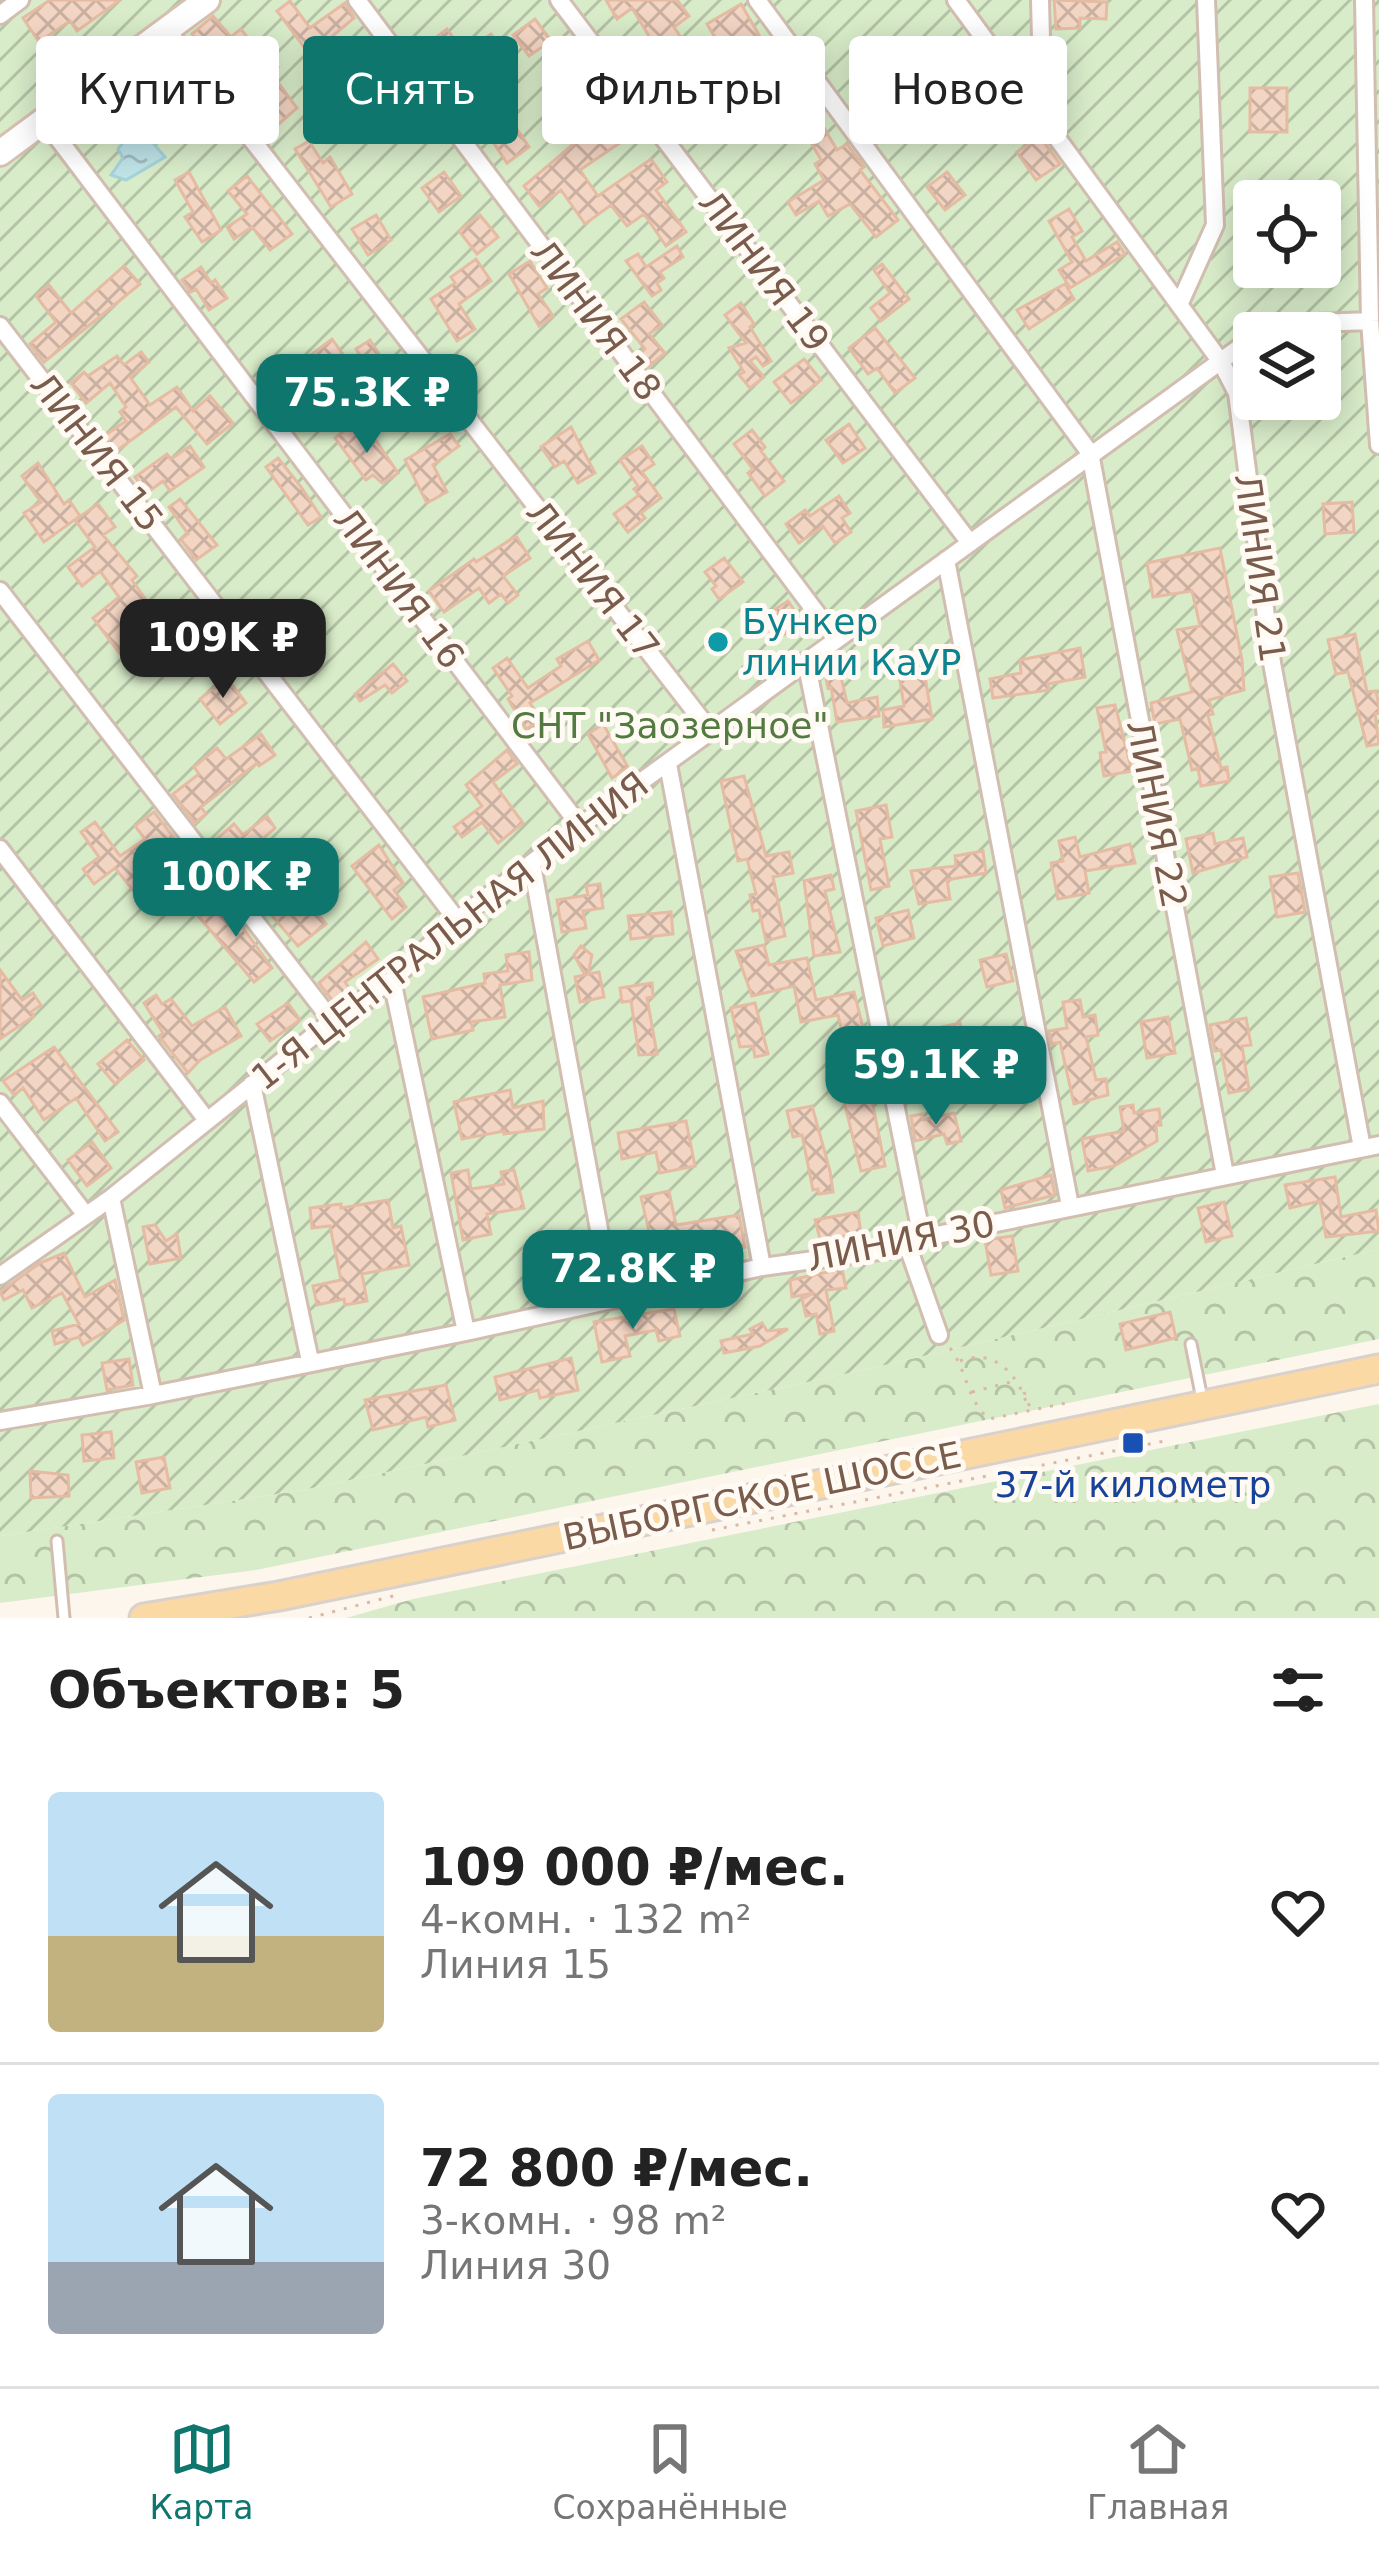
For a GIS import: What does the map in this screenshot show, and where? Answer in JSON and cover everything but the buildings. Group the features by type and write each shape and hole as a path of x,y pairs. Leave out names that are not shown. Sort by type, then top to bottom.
{"main road":[{"name":"ВЫБОРГСКОЕ ШОССЕ","path":"144,1618 207,1614 1379,1369"}],"street":[{"path":"0,15 20,0"},
{"path":"159,36 207,0"},
{"name":"ЛИНИЯ 18","path":"357,0 836,640"},
{"name":"ЛИНИЯ 19","path":"559,0 970,543"},
{"path":"757,0 1090,453"},
{"name":"ЛИНИЯ 21","path":"956,0 983,36"},
{"path":"1040,0 1041,36"},
{"path":"1179,305 1215,225 1206,0"},
{"path":"1364,0 1370,321 1379,445"},
{"name":"ЛИНИЯ 17","path":"167,30 711,732"},
{"path":"0,153 36,126"},
{"name":"ЛИНИЯ 16","path":"62,144 580,826"},
{"name":"ЛИНИЯ 21","path":"1063,144 1222,362 1237,393 1272,663 1370,1146"},
{"name":"1-Я ЦЕНТРАЛЬНАЯ ЛИНИЯ","path":"1341,322 1370,321"},
{"name":"ЛИНИЯ 15","path":"0,326 457,920"},
{"name":"1-Я ЦЕНТРАЛЬНАЯ ЛИНИЯ","path":"0,1276 111,1198 332,1021 392,980 457,920 580,826 1233,354"},
{"name":"ЛИНИЯ 22","path":"1090,453 1225,1175"},
{"path":"946,560 1070,1205"},
{"path":"0,591 332,1021"},
{"path":"806,661 915,1243 939,1335"},
{"path":"668,764 762,1267"},
{"path":"0,849 206,1119"},
{"path":"532,865 612,1300"},
{"path":"392,980 466,1332"},
{"path":"252,1084 310,1361"},
{"path":"0,1103 85,1214"},
{"name":"ЛИНИЯ 30","path":"0,1420 153,1395 762,1267 915,1243 1070,1205 1370,1146"},
{"path":"111,1198 153,1395"}],"lane":[{"path":"1191,1344 1202,1404"},
{"path":"57,1540 64,1618"}],"path":[{"path":"939,1335 960,1361 970,1392 989,1419 1071,1402"},
{"path":"960,1361 967,1357 997,1360 1017,1380 1029,1411"},
{"path":"970,1392 1017,1380"},
{"path":"714,1530 1170,1440"},
{"path":"309,1618 409,1592"}],"green space":[{"name":"СНТ \"Заозерное\"","path":"0,0 1379,0 1379,1249 868,1369 303,1490 0,1536"},
{"path":"1379,1249 1379,1339 256,1570 0,1603 0,1536 303,1490 868,1369"},
{"path":"1379,1404 1379,1618 346,1618 413,1599"}],"water":[{"path":"122,144 154,144 165,157 126,180 111,175 123,158 118,149"}],"place":[{"name":"Бункер линии КаУР","path":"718,642"},
{"name":"37-й километр","path":"1133,1443"}]}
